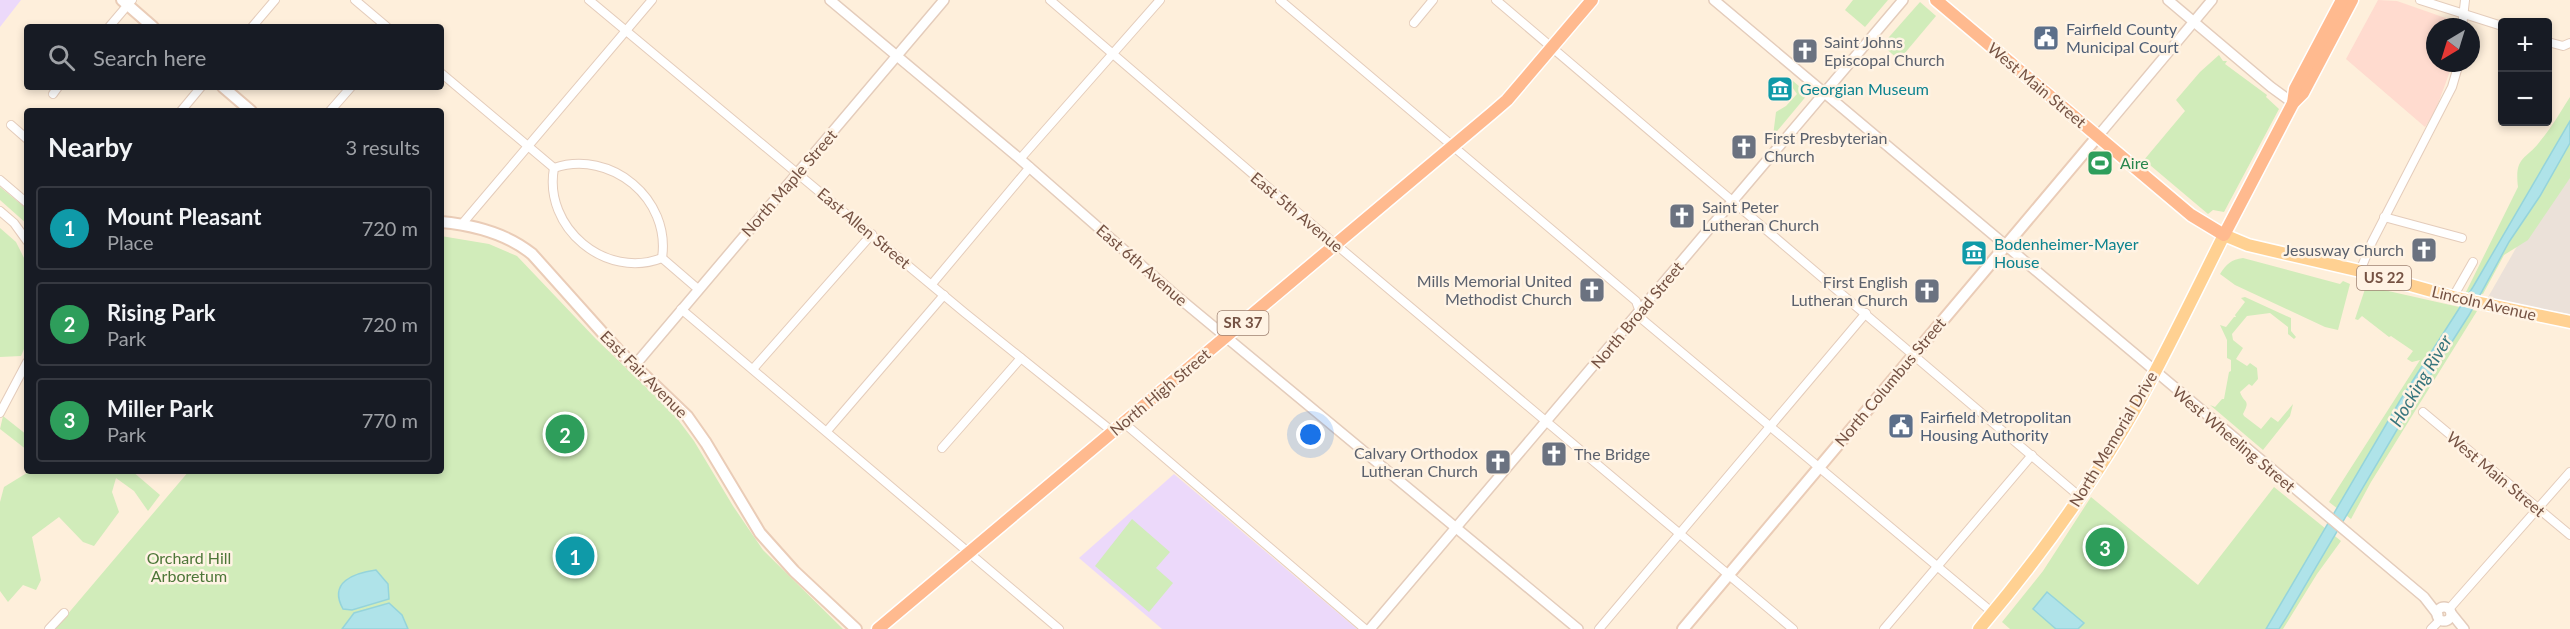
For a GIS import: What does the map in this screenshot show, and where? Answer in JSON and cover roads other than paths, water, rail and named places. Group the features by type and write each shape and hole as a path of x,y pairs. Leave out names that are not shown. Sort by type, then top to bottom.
{"highway":[{"name":"North High Street","path":"878,629 1507,100 1592,0"},
{"name":"West Main Street","path":"1936,0 2191,215 2224,235"},
{"path":"2224,235 2293,102 2295,89 2342,0"},
{"path":"2293,102 2303,93 2352,0"}],"main road":[{"path":"127,2 150,24"},
{"path":"226,90 248,108"},
{"name":"North Columbus Street","path":"1683,629 2098,136"},
{"name":"East Fair Avenue","path":"444,222 462,224 505,236 525,248 696,427 748,516 770,546 856,629"},
{"name":"Lincoln Avenue","path":"2224,235 2248,245 2360,271 2456,298 2570,322"},
{"name":"North Memorial Drive","path":"1979,629 2040,555 2135,409 2224,235"}],"street":[{"path":"255,24 275,0"},
{"path":"355,0 383,24"},
{"name":"East Allen Street","path":"589,0 1113,432"},
{"path":"462,224 652,0"},
{"name":"East 6th Avenue","path":"830,0 1030,167 1173,293 1578,629"},
{"name":"North Maple Street","path":"635,365 944,0"},
{"name":"East 5th Avenue","path":"1050,0 1793,629"},
{"path":"1020,159 1160,0"},
{"path":"1280,0 1636,301 1646,322 1993,613"},
{"path":"1414,23 1433,0"},
{"path":"1496,0 2079,496"},
{"name":"West Wheeling Street","path":"1714,0 2154,372 2464,629"},
{"name":"North Broad Street","path":"1370,629 1903,0"},
{"path":"2168,0 2271,87 2293,102"},
{"path":"2098,136 2212,0"},
{"path":"2420,0 2498,25"},
{"path":"2463,18 2464,0"},
{"path":"111,24 127,2"},
{"path":"2552,43 2563,46 2570,43"},
{"path":"2360,271 2384,217 2452,87 2456,72"},
{"path":"444,76 554,168"},
{"path":"184,108 198,90"},
{"path":"333,108 348,90"},
{"path":"11,126 24,137"},
{"path":"554,168 574,163 592,164 614,171 630,182 647,198 659,218 663,237 662,258"},
{"path":"932,284 1030,167"},
{"path":"554,168 553,194 556,207 574,235 603,257 617,262 645,263 662,258"},
{"path":"0,180 24,200"},
{"path":"0,211 14,223 24,237"},
{"path":"2384,217 2462,238"},
{"path":"753,369 872,234"},
{"path":"662,258 698,289"},
{"path":"2456,298 2473,262"},
{"path":"826,431 944,295"},
{"path":"681,309 1059,629"},
{"path":"1599,629 1866,313"},
{"path":"942,448 1021,358"},
{"path":"0,413 24,368"},
{"name":"West Main Street","path":"2423,412 2570,536"},
{"path":"1124,423 1365,629"},
{"path":"1884,629 2032,455"},
{"path":"2431,629 2570,472"},
{"path":"49,629 63,614"},
{"name":"West Wheeling Street","path":"2444,614 2458,629"}],"water":[{"name":"Hocking River","path":"2570,121 2570,143 2540,196 2509,242 2469,315 2411,406 2279,629 2266,629 2401,399 2473,287"},
{"path":"376,570 388,584 389,599 352,610 343,609 339,600 339,592 346,580"},
{"path":"2047,592 2084,623 2078,629 2056,629 2033,609"},
{"path":"389,603 402,615 408,629 342,629 354,613"}],"place":[{"name":"Fairfield County Municipal Court","path":"2046,38"},
{"name":"Saint Johns Episcopal Church","path":"1805,51"},
{"name":"Georgian Museum","path":"1780,89"},
{"name":"First Presbyterian Church","path":"1744,147"},
{"name":"Aire","path":"2100,163"},
{"name":"Saint Peter Lutheran Church","path":"1682,216"},
{"name":"Jesusway Church","path":"2424,250"},
{"name":"Bodenheimer-Mayer House","path":"1974,253"},
{"name":"Mills Memorial United Methodist Church","path":"1592,290"},
{"name":"First English Lutheran Church","path":"1927,291"},
{"name":"Fairfield Metropolitan Housing Authority","path":"1901,426"},
{"name":"Rising Park","path":"565,434"},
{"name":"The Bridge","path":"1554,454"},
{"name":"Calvary Orthodox Lutheran Church","path":"1498,462"},
{"name":"Miller Park","path":"2105,547"},
{"name":"Mount Pleasant","path":"575,556"}],"park label":[{"name":"Orchard Hill Arboretum","path":"189,567"}]}
